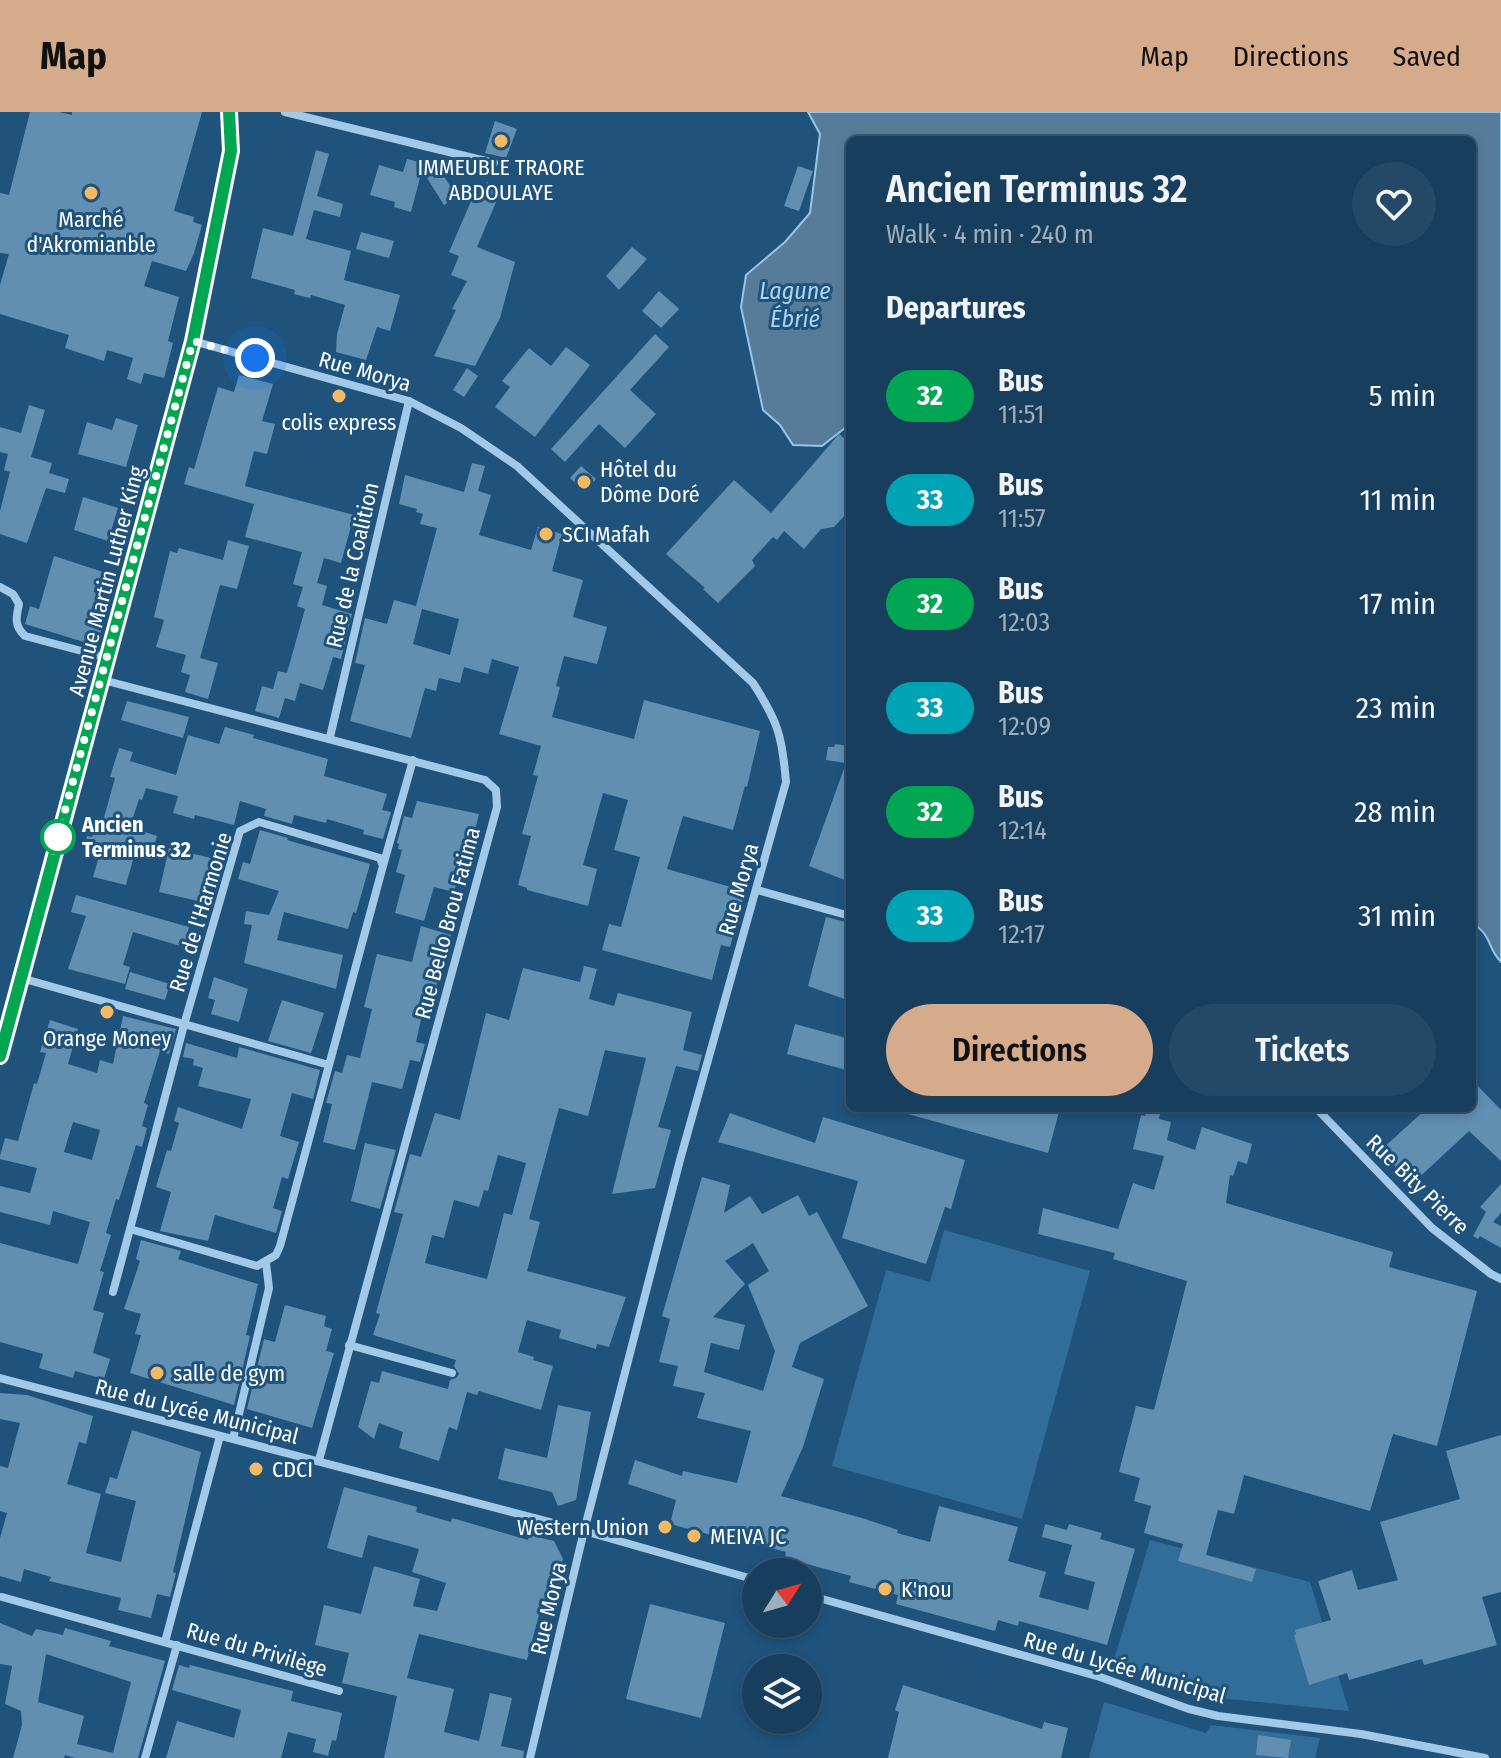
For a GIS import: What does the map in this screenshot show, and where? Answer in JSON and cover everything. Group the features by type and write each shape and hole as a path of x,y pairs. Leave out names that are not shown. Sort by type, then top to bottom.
{"street":[{"name":"Avenue Martin Luther King","path":"0,1056 193,341 231,151 229,112"},
{"path":"285,112 494,163"},
{"name":"Rue Morya","path":"193,341 409,401 461,428 517,466 753,683 772,712 783,740 786,782 680,1160 584,1531 530,1758"},
{"name":"Rue de la Coalition","path":"330,737 409,401"},
{"path":"0,587 13,594 19,604 16,618 18,629 25,636 108,659"},
{"name":"Rue Bello Brou Fatima","path":"103,680 485,780 496,790 497,807 319,1460"},
{"path":"130,1229 257,1266 276,1255 413,760"},
{"name":"Rue de l'Harmonie","path":"184,1025 240,831 259,822 380,858 383,866"},
{"path":"757,890 846,915"},
{"path":"21,978 329,1065"},
{"path":"113,1292 184,1025"},
{"name":"Rue Bity Pierre","path":"1320,1112 1432,1228 1501,1279"},
{"path":"233,1439 269,1288 266,1263"},
{"path":"349,1345 452,1373"},
{"name":"Rue du Lycée Municipal","path":"0,1378 319,1460 742,1576"},
{"path":"165,1642 220,1436"},
{"name":"Rue du Privilège","path":"2,1597 339,1691"},
{"name":"Rue du Lycée Municipal","path":"822,1599 1100,1677 1189,1709 1218,1716 1361,1734 1485,1758"},
{"path":"145,1758 177,1645"}],"shaded area":[{"path":"944,1230 1090,1271 1022,1519 832,1466 886,1270 930,1282"},
{"path":"1150,1540 1310,1582 1349,1711 1208,1697 1199,1686 1113,1663"},
{"path":"1104,1702 1206,1733 1211,1725 1320,1738 1315,1758 1089,1758"}],"water":[{"name":"Lagune Ébrié","path":"808,112 1501,112 1501,962 1484,933 1476,926 1476,136 846,136 846,427 822,446 793,445 780,425 763,410 741,307 746,275 785,242 810,213 820,134"}],"building":[{"path":"30,112 72,115 72,112 202,112 174,211 194,217 193,222 202,225 194,253 186,271 152,261 144,286 179,297 168,341 173,343 164,378 144,373 141,384 127,379 133,358 107,350 104,361 65,348 69,335 0,314 0,285 9,254 0,253 0,193 9,195"},
{"name":"IMMEUBLE TRAORE ABDOULAYE","path":"495,121 517,129 506,158 485,153"},
{"path":"316,150 329,154 317,196 343,204 340,217 314,210 306,239 351,251 344,280 400,295 390,331 377,327 366,360 336,352 337,334 345,305 311,295 310,298 294,294 295,290 251,278 263,228 293,236"},
{"path":"407,159 438,167 457,197 444,205 422,170 411,212 394,207 395,202 370,195 379,165 403,172"},
{"path":"798,166 813,171 799,211 784,206"},
{"path":"487,182 502,188 477,247 515,262 500,318 475,366 434,356 456,310 452,309 467,281 451,275 459,256 449,252 472,199 480,200"},
{"path":"361,232 394,241 389,258 356,249"},
{"path":"632,247 647,259 619,290 606,276"},
{"path":"659,291 679,309 661,328 642,311"},
{"path":"655,334 669,347 630,390 656,414 625,448 599,424 565,462 551,449"},
{"path":"566,347 590,365 535,437 495,407 510,387 502,381 529,348 551,366"},
{"path":"467,368 478,376 464,397 453,390"},
{"path":"239,375 273,384 262,421 275,424 267,454 254,451 245,486 354,515 341,563 324,558 317,583 327,586 322,605 352,614 341,659 333,657 323,690 300,683 295,701 285,698 279,718 255,711 262,686 273,689 278,671 287,673 305,609 297,606 303,587 293,584 302,552 245,537 254,504 184,484 189,467 194,469 218,387 234,392"},
{"path":"29,405 45,410 31,457 52,463 49,473 69,479 65,493 46,488 27,543 0,534 0,511 10,472 4,470 8,454 0,452 0,427 21,433"},
{"path":"116,418 138,425 126,467 78,454 87,422 112,430"},
{"path":"839,434 846,440 846,514 834,527 821,529 804,549 784,531 777,540 773,537 752,560 755,566 718,603 666,554 734,480 771,513"},
{"path":"472,463 485,466 478,491 491,495 479,535 531,550 538,527 562,534 552,571 583,580 573,617 607,627 597,664 564,656 552,717 634,739 644,700 760,731 733,830 683,816 667,869 745,891 730,947 721,945 712,980 602,950 609,924 621,927 640,857 614,850 628,800 603,793 583,865 597,869 588,906 518,885 531,836 522,834 538,776 533,775 541,746 499,734 519,667 492,659 488,674 464,667 460,683 439,678 436,691 425,688 411,738 350,721 365,665 355,663 365,618 387,624 394,600 416,606 437,528 420,524 423,514 399,504 405,475 464,492","holes":["422,609 459,619 450,655 413,644"]},
{"path":"581,466 596,479 585,492 570,478"},
{"path":"83,497 118,508 108,541 74,530"},
{"path":"228,540 249,546 237,589 220,585 200,658 218,663 208,699 185,692 190,675 181,672 186,655 156,647 164,620 154,617 170,551 177,553 179,548 223,560"},
{"path":"54,556 106,573 86,623 102,628 97,646 25,624 30,606 39,609"},
{"path":"127,701 189,717 183,738 121,720"},
{"path":"225,727 328,759 324,776 387,794 382,810 391,812 383,839 327,819 326,823 294,815 292,824 264,816 266,809 240,801 234,825 195,815 194,819 173,813 178,796 146,788 130,827 157,836 152,854 136,849 126,885 93,877 100,853 84,848 87,836 92,837 97,819 103,821 115,778 110,777 119,748 133,752 130,761 176,775 188,735 219,744"},
{"path":"835,744 846,745 846,763 826,760 828,747"},
{"path":"846,763 846,880 809,866"},
{"path":"417,801 479,814 474,834 469,833 454,892 434,887 424,921 395,913 405,875 396,872 402,850 398,849 397,843 404,816 412,818"},
{"path":"260,830 370,864 356,913 353,912 348,929 284,912 277,940 343,955 336,989 244,963 252,925 244,924 246,911 269,915 279,891 238,879 243,862 250,864"},
{"path":"169,848 211,858 202,902 159,892"},
{"path":"76,895 189,927 184,947 133,932 123,965 130,967 125,984 68,969 86,916 71,912"},
{"path":"826,917 846,922 846,1000 808,986"},
{"path":"421,926 451,935 435,990 428,988 416,1042 425,1044 420,1062 410,1060 402,1089 372,1082 355,1150 323,1142 332,1104 326,1103 335,1071 342,1073 347,1055 360,1058 372,1009 364,1007 377,954 412,962"},
{"path":"584,966 597,969 589,999 614,1006 618,993 692,1012 683,1050 702,1055 698,1071 676,1066 658,1127 671,1130 655,1188 612,1194 646,1058 605,1050 588,1116 559,1108 529,1219 540,1222 527,1271 626,1297 609,1347 597,1344 596,1349 559,1338 561,1330 527,1320 518,1352 553,1366 541,1410 479,1391 477,1395 467,1392 457,1430 449,1427 439,1461 399,1448 403,1432 379,1423 374,1439 358,1427 371,1381 379,1383 382,1371 448,1389 450,1380 459,1374 454,1366 456,1360 373,1335 403,1214 394,1212 410,1154 421,1157 435,1113 460,1120 486,1013 509,1020 523,968 580,982","holes":["498,1155 526,1163 512,1215 504,1213 487,1279 425,1263 432,1235 444,1238 454,1200 479,1207 484,1190 488,1191"]},
{"path":"130,972 170,984 165,1000 125,989"},
{"path":"214,977 248,989 239,1022 211,1014 215,1000 208,998"},
{"path":"282,1000 324,1013 311,1053 268,1041"},
{"path":"123,1016 176,1029 169,1054 160,1051 144,1103 148,1105 142,1126 147,1128 142,1147 136,1145 106,1233 111,1235 93,1310 104,1313 93,1353 110,1359 104,1379 75,1371 73,1378 39,1368 43,1354 0,1342 0,1243 78,1264 90,1222 53,1211 50,1225 0,1212 0,1186 30,1193 37,1168 0,1159 0,1156 5,1138 18,1141 46,1053 40,1052 50,1020 78,1029 68,1064 97,1073 100,1060 113,1064","holes":["73,1122 100,1130 92,1160 64,1152"]},
{"path":"795,1024 846,1038 846,1070 787,1054"},
{"path":"186,1043 237,1058 239,1047 320,1070 313,1099 292,1093 280,1136 299,1142 288,1179 282,1177 273,1208 282,1211 276,1233 215,1215 208,1241 160,1231 171,1192 156,1187 179,1123 174,1121 178,1107 242,1129 251,1099 198,1086 203,1068 193,1065 194,1059 183,1057"},
{"path":"1476,1084 1501,1110 1501,1161 1469,1131 1411,1185 1381,1150 1423,1112 1476,1112"},
{"path":"901,1112 1059,1112 1048,1153"},
{"path":"1146,1112 1160,1112 1159,1119 1171,1122 1167,1140 1195,1150 1202,1127 1252,1144 1247,1164 1238,1161 1233,1176 1230,1175 1226,1203 1393,1252 1389,1267 1477,1291 1437,1446 1393,1434 1370,1511 1244,1475 1234,1514 1218,1510 1206,1555 1256,1569 1252,1582 1178,1561 1183,1544 1144,1533 1151,1506 1134,1501 1140,1478 1119,1472 1136,1406 1154,1410 1187,1281 1113,1259 1115,1253 1038,1234 1043,1208 1118,1229 1133,1183 1154,1190 1164,1156 1133,1149 1141,1115 1145,1116"},
{"path":"730,1113 815,1143 823,1117 965,1160 951,1209 945,1207 926,1264 842,1238 858,1181 718,1142"},
{"path":"365,1143 396,1150 380,1209 351,1201"},
{"path":"702,1177 730,1185 724,1213 750,1196 762,1214 798,1195 809,1216 817,1212 868,1306 800,1343 792,1367 824,1379 803,1447 781,1496 862,1518 898,1530 897,1533 930,1542 939,1506 1018,1527 1008,1561 1046,1572 1039,1597 1088,1610 1095,1582 1064,1574 1072,1545 1042,1537 1045,1524 1067,1530 1069,1524 1102,1533 1100,1539 1135,1549 1107,1645 1019,1621 1018,1626 998,1620 995,1631 896,1604 898,1595 849,1582 851,1576 822,1568 822,1558 785,1558 786,1552 670,1524 676,1500 628,1484 635,1460 682,1476 683,1471 737,1483 751,1431 697,1418 705,1393 673,1386 678,1366 659,1362 670,1319 662,1316","holes":["753,1243 769,1271 748,1285 775,1351 763,1391 704,1372 711,1343 739,1350 745,1325 713,1317 745,1284 725,1261"]},
{"path":"1501,1184 1501,1213 1493,1222 1501,1226 1501,1248 1480,1236 1478,1239 1473,1236 1486,1212 1480,1207"},
{"path":"141,1240 181,1251 178,1259 258,1284 234,1405 130,1373 141,1335 135,1334 141,1314 124,1309 140,1261 136,1259"},
{"path":"285,1305 326,1316 324,1326 332,1329 326,1351 334,1353 312,1428 247,1409 264,1339 275,1342"},
{"path":"0,1393 27,1395 93,1416 86,1444 79,1442 67,1484 101,1494 86,1553 121,1562 136,1501 105,1493 110,1477 117,1479 132,1430 201,1452 170,1597 157,1594 151,1618 118,1610 121,1598 49,1581 51,1577 24,1569 21,1582 0,1576 0,1538 7,1513 0,1511 0,1466 8,1468 20,1423 0,1419"},
{"path":"558,1405 591,1412 576,1500 558,1506 552,1492 498,1479 505,1448 547,1458"},
{"path":"1501,1435 1501,1592 1482,1597 1497,1645 1424,1665 1422,1659 1349,1680 1347,1673 1309,1685 1294,1635 1295,1630 1331,1620 1318,1581 1352,1570 1358,1590 1398,1580 1380,1522 1460,1499 1446,1451"},
{"path":"344,1487 417,1507 416,1512 451,1522 452,1518 528,1540 529,1535 554,1541 563,1559 550,1605 542,1603 527,1660 419,1634 407,1678 454,1689 444,1732 479,1741 490,1693 512,1698 501,1746 524,1751 523,1758 384,1758 397,1696 342,1683 349,1653 315,1645 324,1605 361,1614 374,1566 420,1579 413,1606 437,1611 446,1583 412,1572 419,1549 368,1535 362,1558 327,1548"},
{"path":"650,1604 725,1623 701,1718 626,1699"},
{"path":"0,1623 32,1636 36,1629 63,1635 65,1628 111,1641 109,1646 165,1661 138,1758 75,1758 65,1755 64,1758 13,1758 22,1725 21,1711 5,1704 12,1666 0,1664","holes":["46,1654 131,1682 113,1753 77,1744 84,1716 38,1702"]},
{"path":"179,1665 189,1668 190,1665 293,1691 291,1701 342,1713 336,1741 332,1740 328,1756 313,1752 316,1739 288,1732 281,1758 166,1758 177,1721 234,1738 241,1710 172,1690"},
{"path":"903,1685 1042,1729 1044,1722 1068,1728 1061,1758 888,1758 899,1712 895,1710"},
{"path":"1258,1735 1291,1740 1288,1758 1256,1755"}],"bus line":[{"name":"32","path":"0,1056 193,341 231,151 229,112"}],"place":[{"name":"IMMEUBLE TRAORE ABDOULAYE","path":"501,141"},
{"name":"Marché d'Akromianble","path":"91,193"},
{"name":"colis express","path":"339,396"},
{"name":"Hôtel du Dôme Doré","path":"584,482"},
{"name":"SCI Mafah","path":"546,534"},
{"name":"Ancien Terminus 32","path":"58,837"},
{"name":"Orange Money","path":"107,1012"},
{"name":"salle de gym","path":"157,1373"},
{"name":"CDCI","path":"256,1469"},
{"name":"Western Union","path":"665,1527"},
{"name":"MEIVA JC","path":"694,1536"},
{"name":"K'nou","path":"885,1589"}],"route":[{"path":"58,837 54,851 193,341 255,358"}]}
